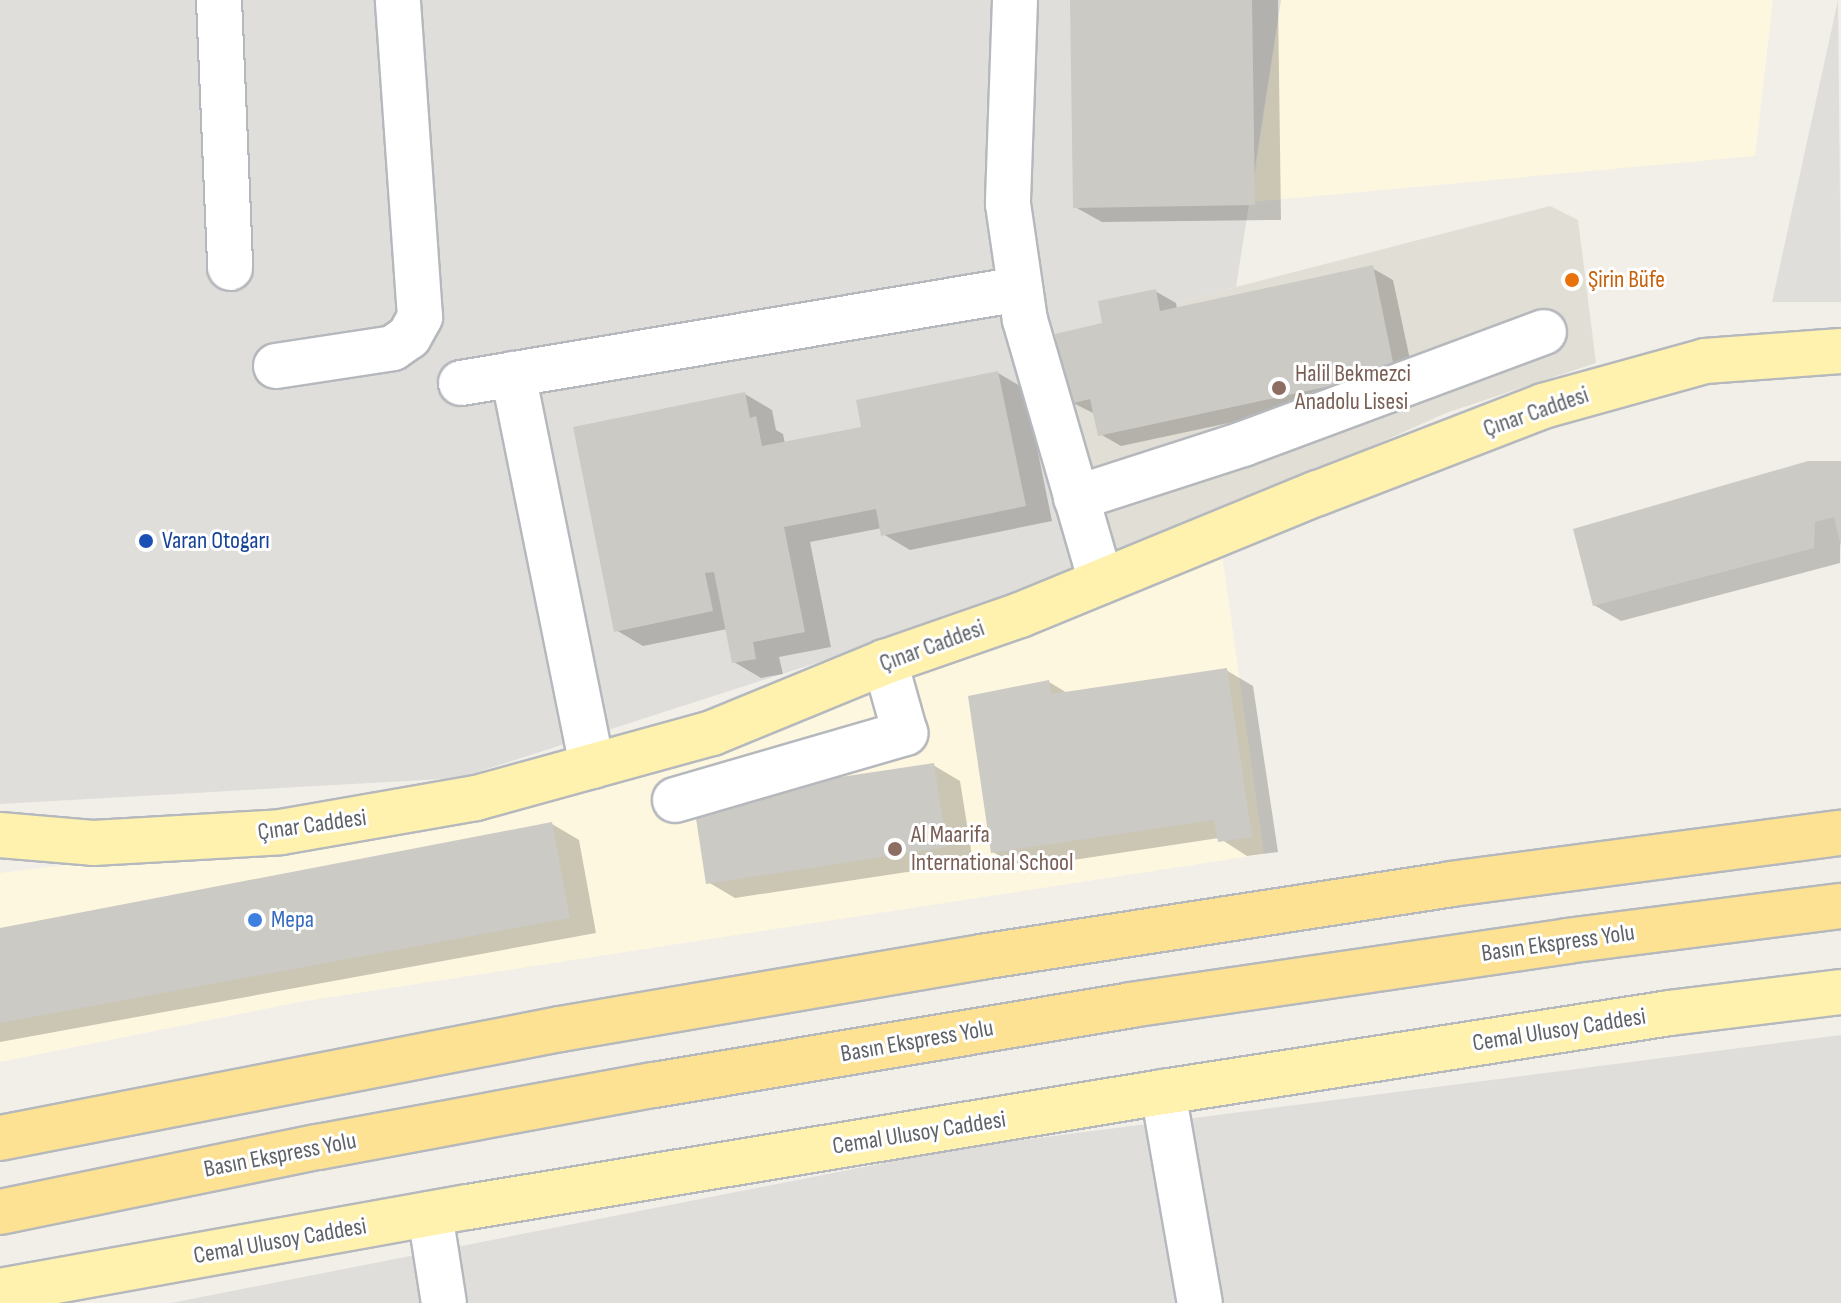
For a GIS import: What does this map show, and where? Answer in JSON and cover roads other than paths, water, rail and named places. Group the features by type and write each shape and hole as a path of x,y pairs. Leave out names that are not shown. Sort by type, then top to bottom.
{"highway":[{"path":"0,1138 560,1029 966,959 1451,884 1841,833"},
{"name":"Basın Ekspress Yolu","path":"0,1212 318,1147 623,1091 1114,1008 1551,943 1841,906"}],"main road":[{"name":"Çınar Caddesi","path":"0,835 93,843 281,832 476,798 712,733 885,662 1020,615 1543,406 1705,361 1841,351"},
{"name":"Cemal Ulusoy Caddesi","path":"0,1291 430,1214 1163,1092 1670,1013 1841,992"}],"street":[{"path":"219,0 230,268"},
{"path":"276,366 393,348 409,337 420,317 398,0"},
{"path":"1015,0 1008,204 1020,289 1025,320 1101,581"},
{"path":"461,383 1020,289"},
{"path":"1076,498 1243,444 1544,332"},
{"path":"513,374 592,766"},
{"path":"675,800 905,733 885,662"},
{"path":"1163,1092 1200,1303"},
{"path":"430,1214 444,1303"}],"place":[{"name":"Şirin Büfe","path":"1572,280"},
{"name":"Halil Bekmezci Anadolu Lisesi","path":"1279,388"},
{"name":"Varan Otogarı","path":"146,541"},
{"name":"Al Maarifa International School","path":"895,849"},
{"name":"Mepa","path":"255,920"}]}
